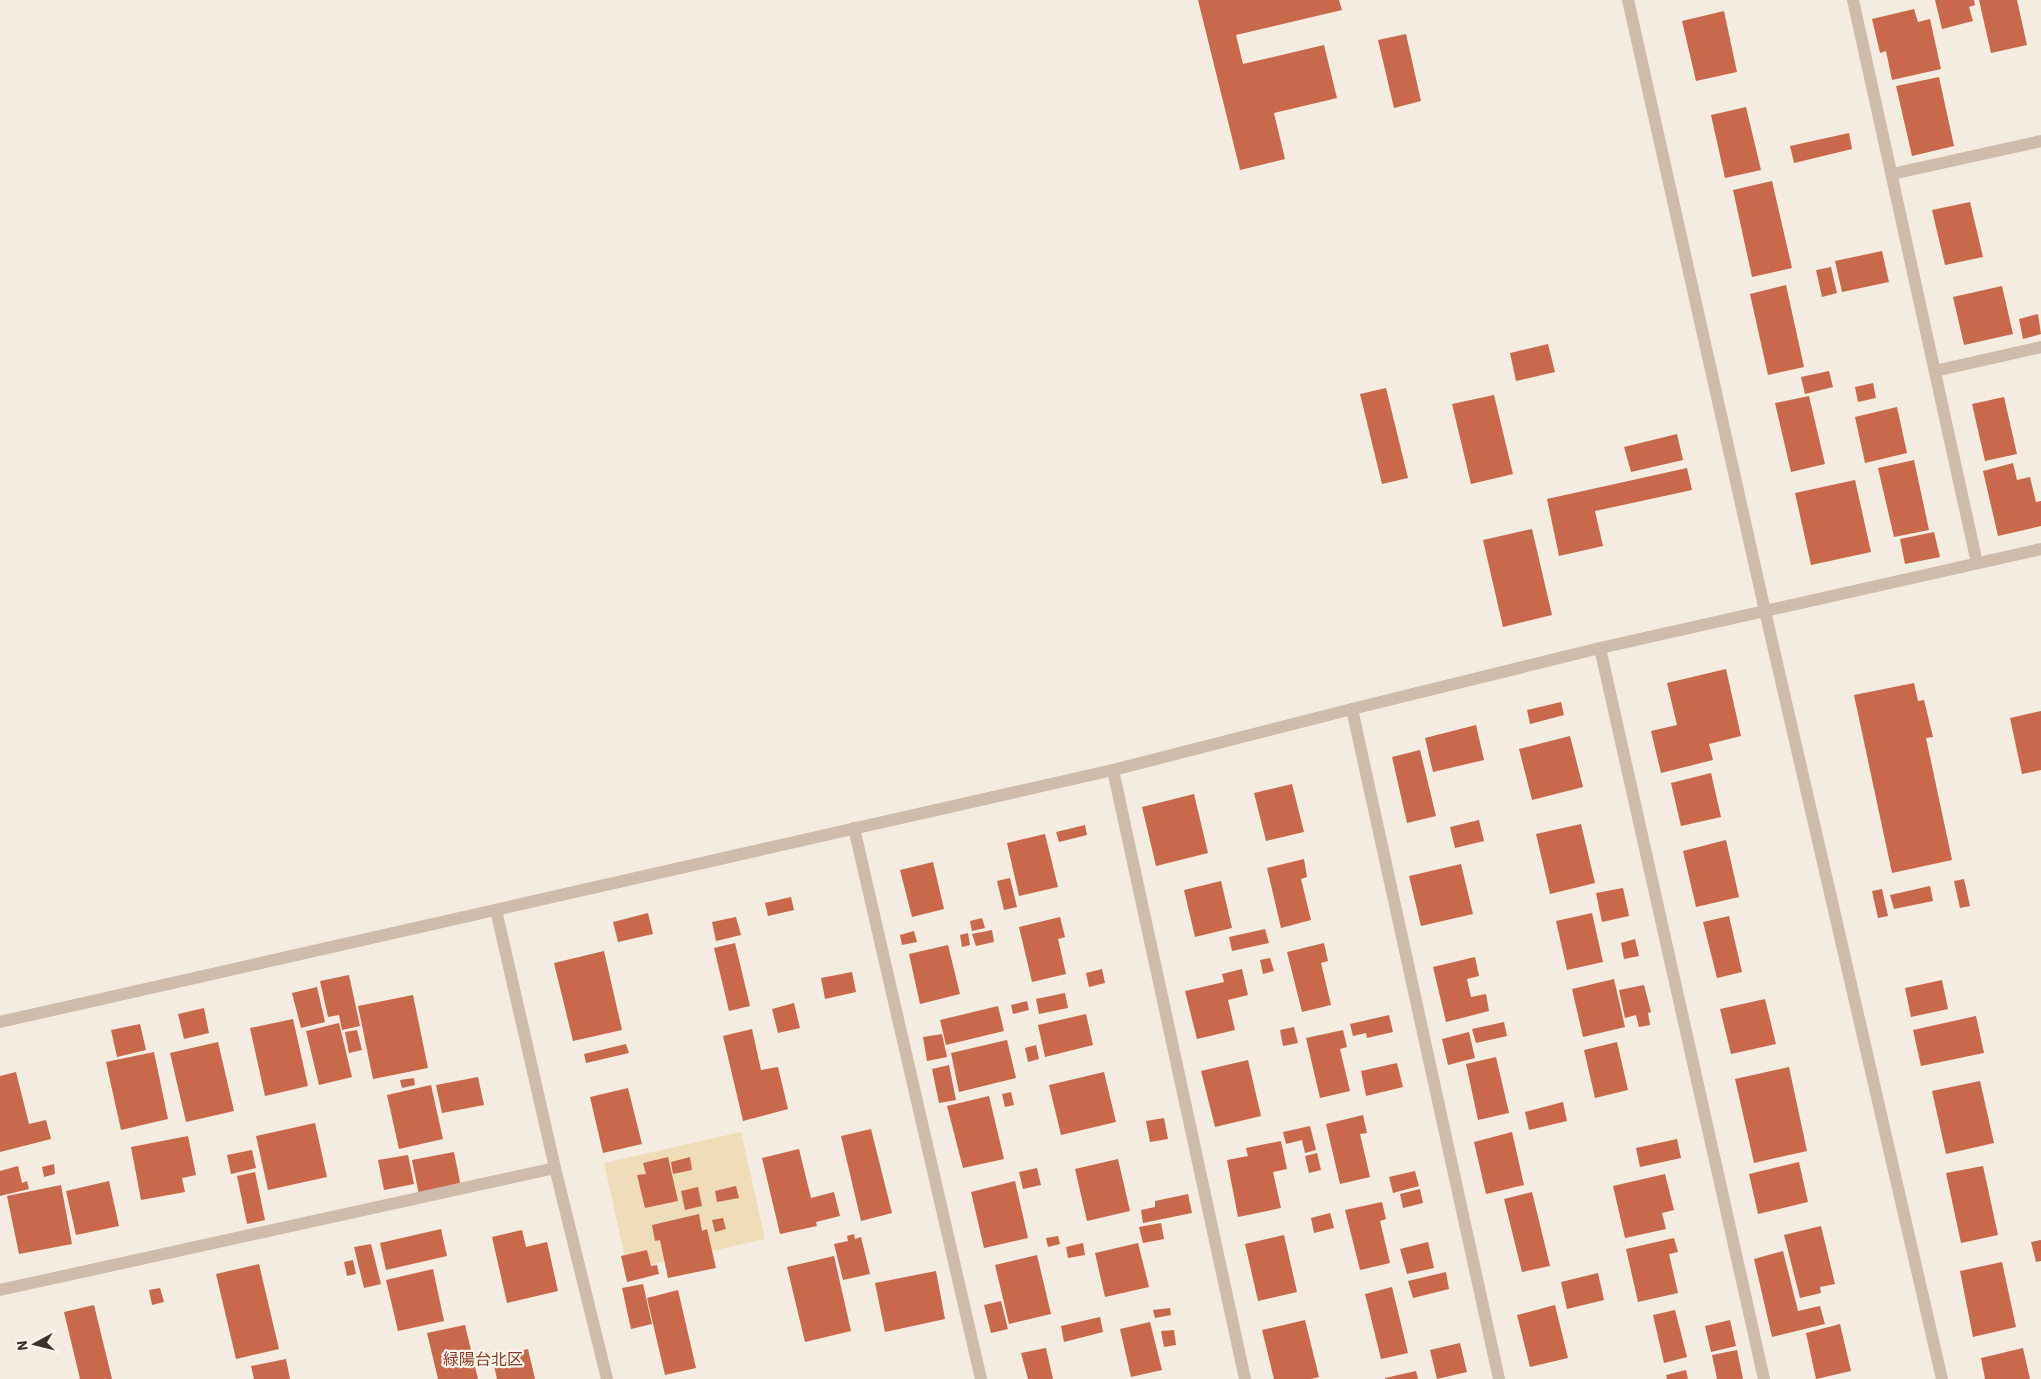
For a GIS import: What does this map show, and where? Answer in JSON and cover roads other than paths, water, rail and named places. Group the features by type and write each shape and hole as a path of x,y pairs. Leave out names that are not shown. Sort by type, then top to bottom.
{"street":[{"path":"1628,0 1765,611 1942,1379"},
{"path":"1853,0 1977,563"},
{"path":"1892,174 2041,141"},
{"path":"1935,370 2041,347"},
{"path":"0,1022 1113,770 1352,708 1600,648 2041,550"},
{"path":"1600,648 1764,1379"},
{"path":"1352,708 1499,1379"},
{"path":"1113,770 1244,1379"},
{"path":"854,828 981,1379"},
{"path":"496,910 555,1168 607,1379"},
{"path":"0,1290 555,1168"}],"district":[{"name":"緑陽台北区","path":"483,1359"}]}
